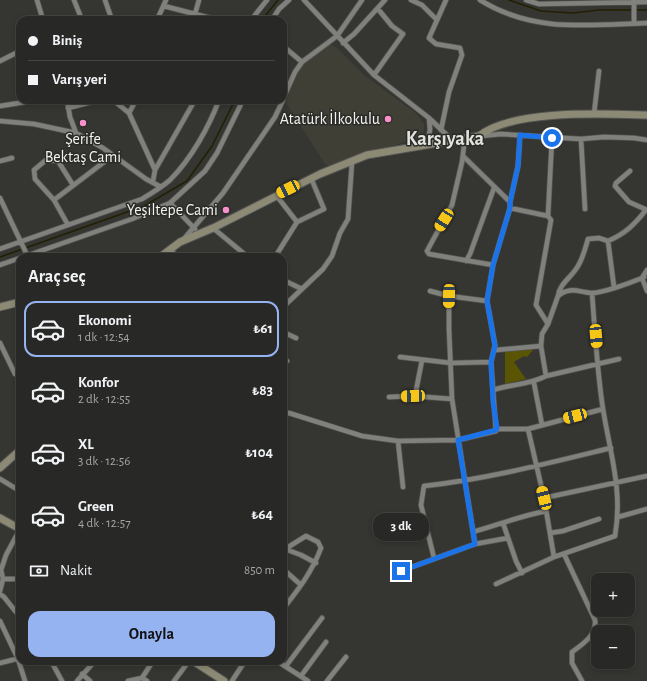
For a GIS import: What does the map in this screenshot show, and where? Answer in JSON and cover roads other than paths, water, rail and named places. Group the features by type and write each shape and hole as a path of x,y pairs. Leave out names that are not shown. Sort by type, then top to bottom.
{"street":[{"path":"36,0 42,16"},
{"path":"74,0 80,16"},
{"path":"104,0 110,16"},
{"path":"159,16 166,0"},
{"path":"195,14 199,0"},
{"path":"254,16 268,0"},
{"path":"274,16 278,9 289,0"},
{"path":"304,0 374,75 429,118 452,140"},
{"path":"287,90 295,72 302,62 337,36 362,0"},
{"path":"343,43 378,9 385,0"},
{"path":"410,0 422,5 437,20"},
{"path":"441,130 449,92 462,56 460,48 436,44 429,38 446,0"},
{"path":"480,0 490,6 521,19 544,25 634,21 647,23"},
{"path":"526,0 539,2 647,2"},
{"path":"634,3 634,21"},
{"path":"164,6 203,16"},
{"path":"374,75 403,34 392,26 378,9"},
{"path":"287,49 302,62"},
{"path":"0,61 16,53"},
{"path":"594,114 599,71"},
{"path":"0,106 16,103"},
{"path":"68,104 76,133"},
{"path":"68,108 84,104"},
{"path":"118,104 129,113 155,170"},
{"path":"129,113 134,104"},
{"path":"153,181 155,170 193,104"},
{"path":"0,249 142,199 161,187 178,171 193,149 210,122 217,104"},
{"path":"37,253 132,220 170,203 205,171 218,153 241,104"},
{"path":"196,231 200,217 223,193 275,117 281,104"},
{"path":"479,136 491,128 507,122 558,116 647,114"},
{"path":"428,144 430,130 429,118"},
{"path":"0,121 34,124 76,133 103,148 112,156 161,187"},
{"path":"165,253 196,231 214,228 276,195 367,155 452,140 501,134 581,140 604,137 647,140"},
{"path":"497,428 491,362 496,350 487,301 493,265 510,208 518,166 520,135"},
{"path":"465,138 463,156 452,205 427,251 429,254 493,265"},
{"path":"548,324 536,305 551,224 548,216 552,138"},
{"path":"581,140 586,209"},
{"path":"54,200 112,156"},
{"path":"463,156 510,202"},
{"path":"0,161 12,158"},
{"path":"68,225 54,200 35,179 34,170 46,160 58,161 73,185"},
{"path":"287,303 328,263 348,219 352,162"},
{"path":"546,376 541,346 542,334 548,324 562,285 578,266 584,254 588,239 599,238 608,241 630,228 646,210 629,202 615,186 616,183 630,171"},
{"path":"278,253 297,222 324,208 312,178"},
{"path":"466,261 470,254 494,188"},
{"path":"276,195 297,222"},
{"path":"0,198 25,253"},
{"path":"170,203 196,231"},
{"path":"510,208 548,216"},
{"path":"214,228 243,253"},
{"path":"608,241 614,287"},
{"path":"170,249 174,253"},
{"path":"0,265 16,259"},
{"path":"647,270 645,277 647,291"},
{"path":"558,296 568,290 592,293 645,277"},
{"path":"287,282 302,289"},
{"path":"430,291 449,296 487,301"},
{"path":"496,584 554,557 615,536 618,517 616,483 603,409 592,293"},
{"path":"449,296 452,399 475,544"},
{"path":"0,307 16,305"},
{"path":"287,334 296,338"},
{"path":"0,343 16,374"},
{"path":"496,350 541,346"},
{"path":"400,357 451,363 491,362"},
{"path":"493,390 534,383 546,376 619,359"},
{"path":"415,396 422,360"},
{"path":"534,383 542,425"},
{"path":"389,397 415,396 452,399"},
{"path":"287,413 362,436 398,441 458,440 496,430 497,428 528,429 603,409"},
{"path":"528,429 544,498 554,557"},
{"path":"398,441 403,487"},
{"path":"434,558 421,505 422,490 424,486 466,481 611,448"},
{"path":"0,468 16,454"},
{"path":"544,498 647,476"},
{"path":"0,479 16,489"},
{"path":"618,517 647,509"},
{"path":"473,532 503,524 520,516 546,511"},
{"path":"0,518 16,527"},
{"path":"550,533 563,531 599,519"},
{"path":"503,524 522,573"},
{"path":"0,591 3,579 0,570 16,536"},
{"path":"287,547 302,537 312,538 318,542 321,548 316,563 287,604"},
{"path":"401,571 475,544 508,538"},
{"path":"287,550 316,563"},
{"path":"564,554 596,625 586,642 572,652 572,663 582,681"},
{"path":"287,573 301,585"},
{"path":"3,579 16,579"},
{"path":"0,594 16,612"},
{"path":"287,665 322,618"},
{"path":"0,621 16,653"},
{"path":"301,676 326,642"},
{"path":"327,681 346,657"},
{"path":"0,663 16,660"},
{"path":"21,665 25,681"},
{"path":"53,665 62,681"},
{"path":"77,681 91,665"},
{"path":"142,678 150,665"},
{"path":"174,681 186,665"},
{"path":"199,665 224,681"},
{"path":"232,681 242,665"},
{"path":"286,666 308,681"},
{"path":"82,674 90,681"},
{"path":"128,681 142,678 147,681"}],"waterway":[{"path":"265,16 278,0"},
{"path":"509,0 541,11 573,13 599,10 647,10"},
{"path":"0,257 144,206 187,181 212,146 233,104"}],"place":[{"name":"Atatürk İlkokulu","path":"388,119"},
{"name":"Şerife Bektaş Cami","path":"83,123"},
{"name":"Yeşiltepe Cami","path":"226,210"}],"district":[{"name":"Karşıyaka","path":"445,139"}]}
